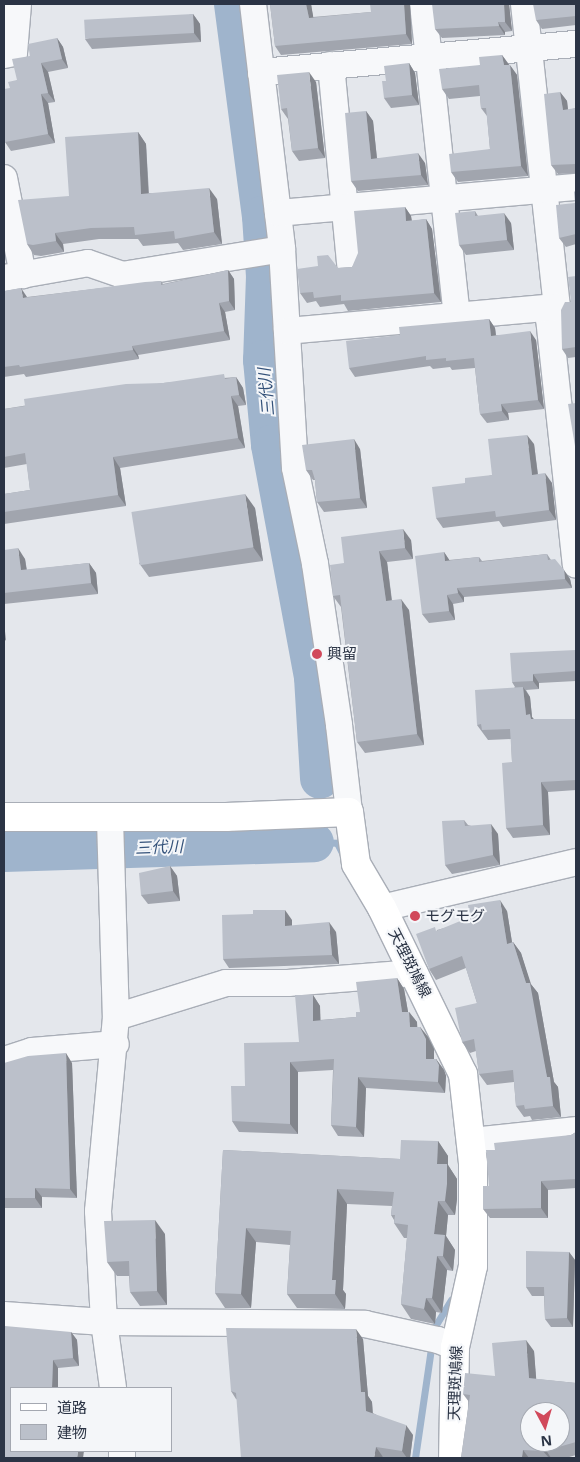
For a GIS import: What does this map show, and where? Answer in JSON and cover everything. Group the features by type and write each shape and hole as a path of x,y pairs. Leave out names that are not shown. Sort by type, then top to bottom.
{"main road":[{"path":"4,817 110,840 348,812"},
{"name":"天理斑鳩線","path":"348,812 356,864 382,908 463,1074 471,1141 473,1266 447,1343 453,1458"}],"street":[{"path":"4,55 14,53 18,4"},
{"path":"253,4 278,213 278,250 287,331 295,468 327,643 348,812"},
{"path":"423,4 457,315"},
{"path":"524,4 556,307 549,318 566,367 576,565"},
{"path":"261,72 576,44"},
{"path":"330,65 350,264"},
{"path":"4,178 13,277 88,263 122,275 278,250"},
{"path":"278,213 576,187"},
{"path":"287,331 556,307"},
{"path":"110,840 116,1044 98,1211 104,1322 113,1387"},
{"path":"382,908 576,862"},
{"path":"116,1017 226,983 288,983 415,973"},
{"path":"4,1060 32,1051 116,1044"},
{"path":"471,1141 576,1130"},
{"path":"4,1315 104,1322 365,1324 447,1343"}],"building":[{"path":"270,4 306,4 309,18 371,12 370,4 404,4 406,34 275,46"},
{"path":"432,4 504,4 505,22 498,22 499,26 435,29"},
{"path":"533,4 576,4 576,16 536,20"},
{"path":"193,14 194,33 85,39 84,20"},
{"path":"57,38 62,59 41,63 48,93 41,94 48,134 5,142 4,89 10,88 8,82 17,80 12,59 30,56 28,44"},
{"path":"502,55 504,65 510,65 521,166 451,172 449,154 490,149 486,108 481,108 479,85 442,89 439,69 480,65 479,57"},
{"path":"409,63 412,95 384,98 382,81 386,81 384,66"},
{"path":"309,72 318,148 292,151 287,108 281,109 277,75"},
{"path":"560,92 563,110 576,108 576,164 551,165 544,94"},
{"path":"366,111 371,159 418,153 421,175 351,181 345,113"},
{"path":"138,132 141,194 209,188 214,232 175,239 174,231 135,235 134,227 91,228 55,233 56,241 33,245 27,244 18,200 69,196 65,137"},
{"path":"576,190 576,234 559,238 556,205 575,203 574,192"},
{"path":"405,207 406,221 426,219 434,293 341,301 341,295 314,298 313,292 300,293 297,269 318,266 317,256 328,255 338,268 352,267 358,253 354,211"},
{"path":"475,211 475,216 504,213 507,240 459,245 455,213"},
{"path":"228,270 229,301 219,303 224,331 132,346 133,350 20,367 19,365 4,367 4,291 21,288 23,298 145,282 161,281 161,285"},
{"path":"576,276 576,347 562,349 561,310 565,302 571,302 568,277"},
{"path":"489,319 491,336 530,331 538,400 501,404 502,411 480,414 474,358 446,361 446,358 426,360 426,356 349,368 346,341 400,335 399,327"},
{"path":"224,374 225,379 236,377 239,395 231,396 238,438 113,457 118,495 4,512 4,494 30,490 25,453 4,457 4,409 25,406 24,399 126,384 163,383"},
{"path":"576,403 576,452 568,404"},
{"path":"527,435 532,475 545,473 549,510 496,517 495,511 436,518 432,487 465,483 465,478 492,475 488,439"},
{"path":"354,439 360,498 317,502 315,480 312,470 306,470 302,445"},
{"path":"245,494 253,547 140,565 131,512"},
{"path":"403,529 405,548 379,551 386,601 401,599 417,734 357,742 340,595 333,596 330,565 344,563 341,537"},
{"path":"18,548 21,570 89,563 91,583 4,593 4,550"},
{"path":"444,552 445,561 479,557 479,562 547,554 548,560 555,559 564,570 565,579 457,588 458,593 447,595 449,611 422,614 415,556"},
{"path":"576,650 576,671 533,674 533,681 512,682 510,653"},
{"path":"523,687 526,715 530,714 531,719 576,719 576,780 541,782 543,825 506,828 502,763 512,762 510,729 482,730 481,724 477,725 475,690"},
{"path":"464,820 465,826 491,824 493,855 445,865 442,821"},
{"path":"170,866 173,891 141,895 139,873"},
{"path":"500,900 507,944 513,942 526,983 530,983 547,1077 550,1077 553,1106 525,1109 524,1105 516,1106 513,1070 479,1074 474,1039 462,1042 455,1008 477,1003 462,956 429,969 416,934 435,927 436,931 470,917 468,905"},
{"path":"253,910 285,910 285,926 329,922 332,955 223,959 222,915 253,914"},
{"path":"397,978 402,1012 409,1012 410,1027 420,1027 426,1039 426,1059 436,1059 439,1065 438,1082 358,1077 356,1127 331,1125 334,1059 290,1062 290,1124 232,1121 231,1086 245,1086 244,1043 299,1042 295,995 313,995 313,1021 356,1017 356,1012 360,1012 356,982"},
{"path":"66,1053 70,1189 35,1188 35,1198 4,1198 4,1063 28,1056"},
{"path":"576,1132 576,1179 541,1181 541,1208 483,1209 483,1186 489,1186 486,1150 495,1150 494,1143 571,1135"},
{"path":"401,1140 438,1141 437,1164 447,1164 445,1201 438,1201 434,1234 445,1235 443,1256 437,1256 432,1298 426,1298 424,1309 401,1304 408,1225 394,1223 395,1215 391,1215 394,1192 337,1189 332,1280 336,1280 335,1294 287,1294 291,1231 246,1228 241,1294 215,1293 223,1150 400,1159"},
{"path":"155,1220 157,1291 130,1292 129,1261 107,1262 104,1221"},
{"path":"526,1251 569,1252 567,1318 545,1319 544,1287 526,1287"},
{"path":"5,1326 71,1332 73,1358 53,1360 52,1387 10,1387 10,1452 78,1452 77,1458 4,1458"},
{"path":"226,1328 356,1329 361,1392 365,1392 366,1411 406,1425 402,1451 376,1447 374,1458 241,1458 236,1393 231,1391"},
{"path":"526,1340 529,1378 576,1383 576,1442 570,1444 570,1402 520,1402 520,1452 523,1452 522,1457 461,1458 470,1395 463,1394 465,1373 495,1376 492,1343"}],"waterway":[{"name":"三代川","path":"234,4 262,216 266,276 263,360 271,445 314,677 320,779"},
{"path":"314,842 337,843 344,857"},
{"name":"三代川","path":"4,852 314,842"},
{"path":"415,1458 434,1328 451,1300"}],"place":[{"name":"興留","path":"317,654"},
{"name":"モグモグ","path":"415,916"}]}
